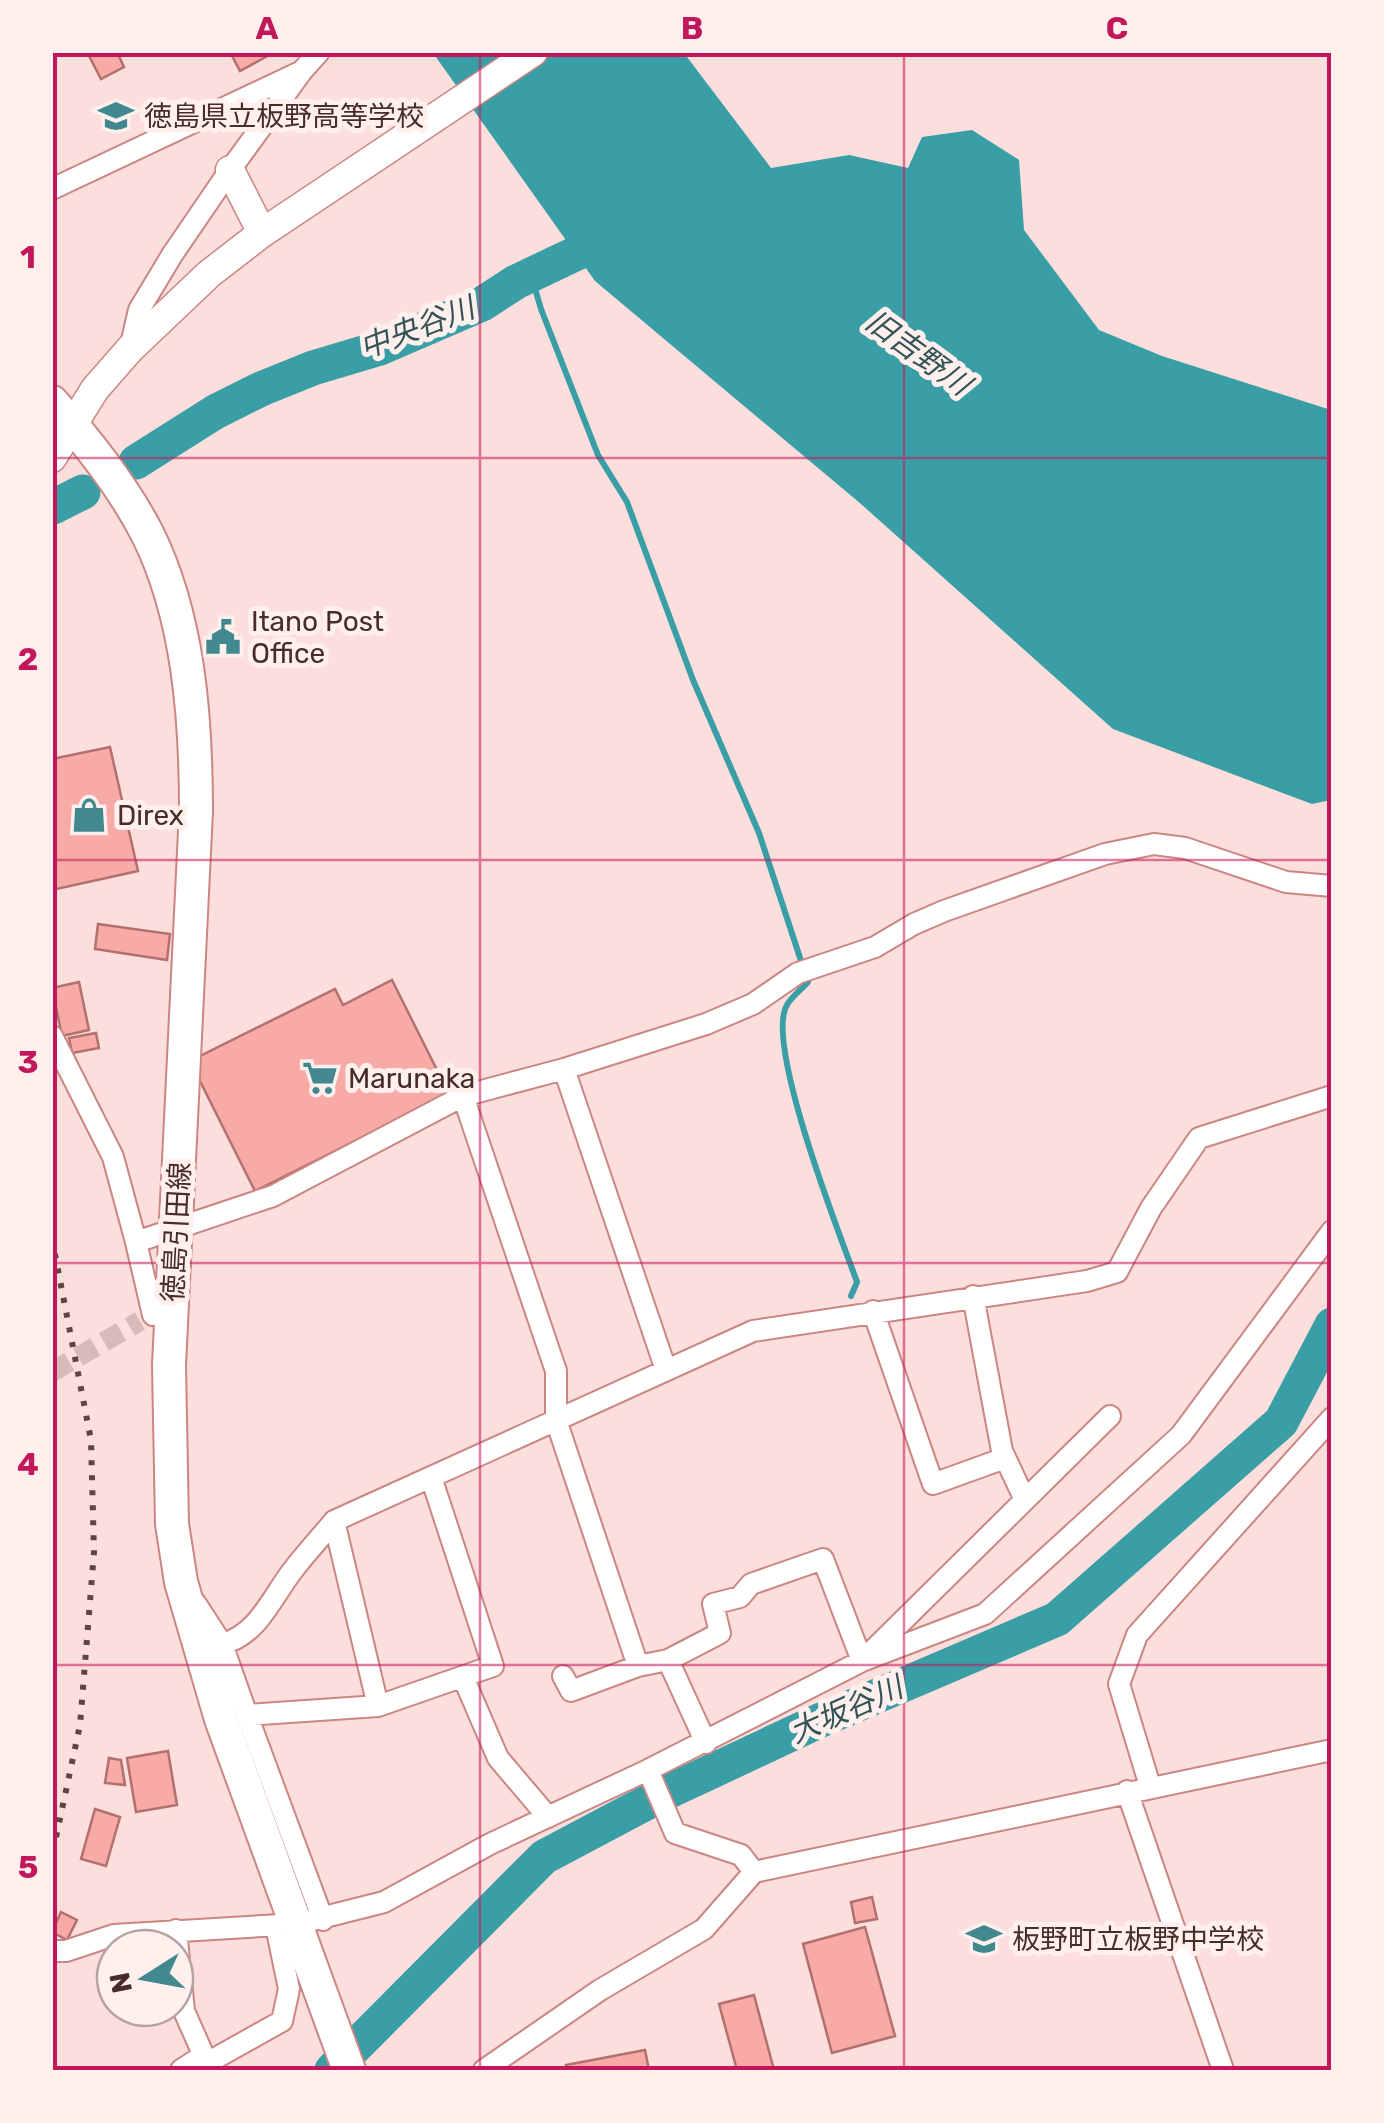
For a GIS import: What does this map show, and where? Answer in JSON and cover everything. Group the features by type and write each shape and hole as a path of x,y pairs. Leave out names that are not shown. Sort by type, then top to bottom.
{"main road":[{"name":"徳島引田線","path":"63,414 122,489 148,536 174,606 190,688 196,747 178,1226 168,1364 171,1508 181,1582 221,1719 299,1923 349,2070"}],"street":[{"path":"130,348 139,310 230,170 319,52"},
{"path":"52,458 63,414 95,389 130,348 209,274 262,233 533,52"},
{"path":"52,189 302,71"},
{"path":"230,170 262,233"},
{"path":"136,1242 272,1196 463,1096 564,1070 706,1024 753,1004 804,971 875,948 944,910 1127,848 1154,844 1186,848 1286,882 1332,886"},
{"path":"52,1036 113,1156 136,1242 146,1318 168,1364"},
{"path":"564,1070 666,1370"},
{"path":"463,1096 556,1370 556,1420 638,1666"},
{"path":"222,1644 259,1621 292,1571 334,1521 753,1331 1087,1281 1117,1272 1151,1208 1199,1138 1332,1096"},
{"path":"195,1929 299,1923 384,1902 490,1844 650,1774 862,1661 985,1614 1181,1435 1332,1230"},
{"path":"973,1296 1005,1458 1026,1500"},
{"path":"874,1312 933,1484 1005,1458"},
{"path":"862,1661 1110,1416"},
{"path":"1150,1786 1120,1684 1137,1635 1332,1418"},
{"path":"248,1715 378,1706 493,1666 432,1477"},
{"path":"334,1521 378,1706"},
{"path":"563,1676 571,1692 638,1666 668,1660 720,1633 713,1604 740,1597 751,1584 823,1559 862,1661"},
{"path":"181,1582 222,1644 248,1715 299,1923 282,2021 208,2063 192,2028"},
{"path":"668,1660 706,1743"},
{"path":"462,1677 498,1758 548,1817"},
{"path":"484,2070 600,1990 704,1928 754,1872 1332,1750"},
{"path":"650,1774 675,1833 742,1855 754,1872"},
{"path":"1127,1791 1223,2070"},
{"path":"52,1951 66,1951 95,1941"},
{"path":"181,2070 204,2056"}],"water":[{"name":"旧吉野川","path":"433,53 684,53 771,168 849,155 908,168 922,137 972,130 1019,160 1024,230 1099,330 1162,356 1331,410 1331,800 1312,804 1113,729 861,504 595,281"}],"building":[{"path":"87,52 117,52 124,67 101,79"},
{"path":"230,52 275,52 240,71"},
{"name":"Direx","path":"110,747 138,871 52,890 52,759"},
{"path":"98,924 170,934 167,960 95,949"},
{"name":"Marunaka","path":"392,980 449,1094 255,1191 190,1061 335,989 343,1005"},
{"path":"79,982 89,1030 62,1036 52,988"},
{"path":"96,1033 99,1048 72,1053 69,1038"},
{"path":"168,1751 177,1805 136,1812 127,1758"},
{"path":"109,1758 121,1760 125,1785 105,1783"},
{"path":"95,1809 120,1817 106,1866 81,1859"},
{"path":"872,1897 877,1919 855,1923 851,1902"},
{"path":"61,1912 77,1920 67,1940 52,1932"},
{"path":"865,1927 895,2036 832,2053 803,1944"},
{"path":"754,1995 774,2070 737,2070 719,2004"},
{"path":"645,2050 649,2070 567,2070 566,2065"}],"waterway":[{"name":"中央谷川","path":"136,462 215,412 261,389 380,348 482,304 516,282 617,234"},
{"path":"531,275 598,455 627,502 693,680 759,833 808,982 787,1005 783,1026 786,1058 807,1140 857,1282 851,1296"},
{"name":"中央谷川","path":"53,507 83,492"},
{"name":"大坂谷川","path":"332,2070 544,1857 661,1795 821,1720 1057,1619 1281,1422 1332,1325"}],"tunnel":[{"path":"52,1372 140,1321"}],"railway":[{"path":"52,1239 91,1440 94,1552 80,1725 52,1856"}],"place":[{"name":"徳島県立板野高等学校","path":"116,116"},
{"name":"Itano Post Office","path":"223,637"},
{"name":"Direx","path":"89,815"},
{"name":"Marunaka","path":"320,1078"},
{"name":"板野町立板野中学校","path":"984,1939"}]}
